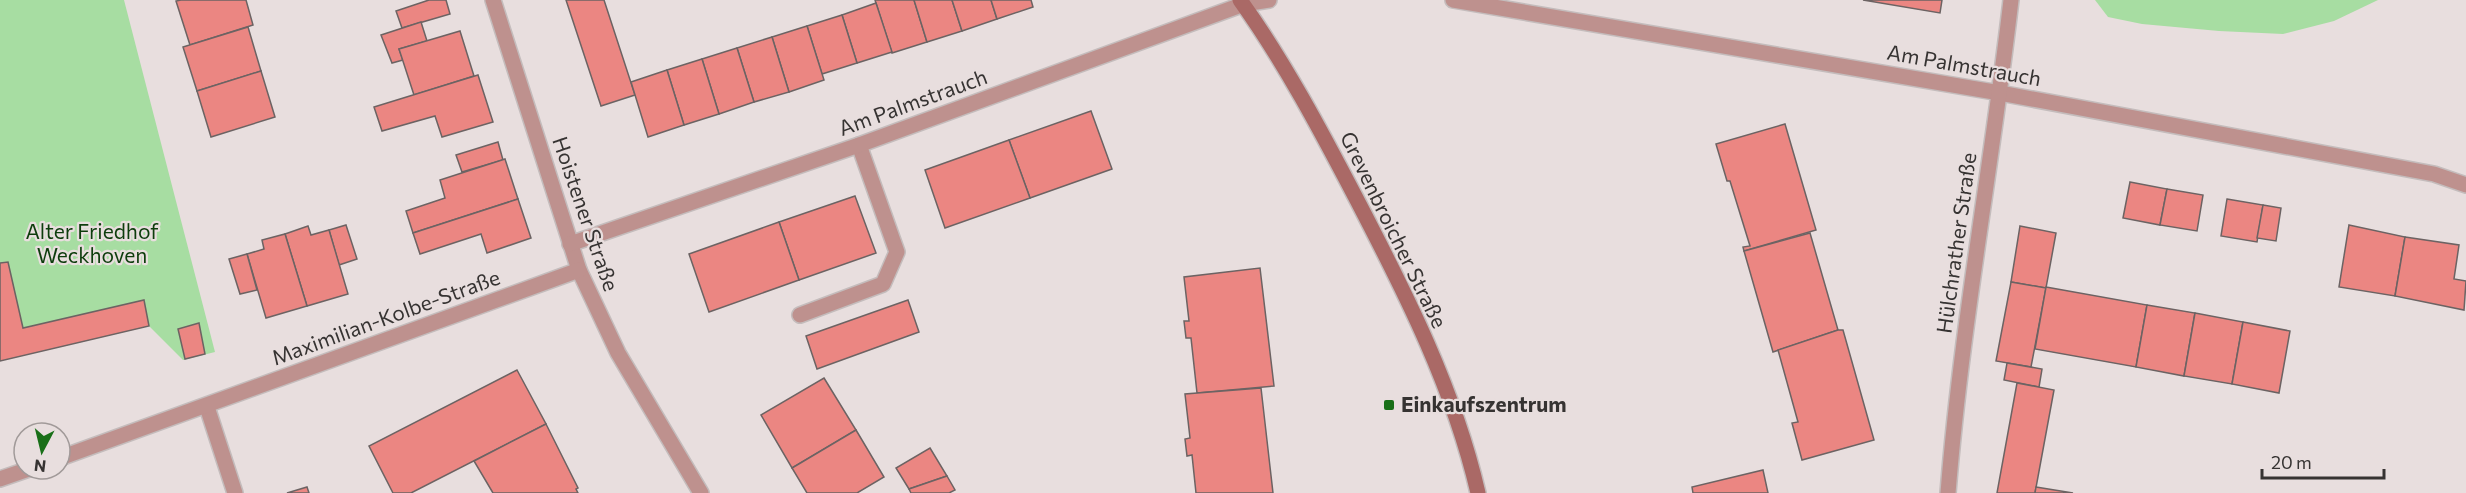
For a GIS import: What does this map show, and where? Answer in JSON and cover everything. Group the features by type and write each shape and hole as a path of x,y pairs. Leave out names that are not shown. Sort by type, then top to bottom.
{"main road":[{"name":"Grevenbroicher Straße","path":"1242,2 1325,139 1394,273 1456,412 1478,493"}],"street":[{"name":"Hoistener Straße","path":"492,0 579,270 618,353 701,493"},
{"name":"Am Palmstrauch","path":"570,244 859,145 1242,2 1269,0"},
{"name":"Am Palmstrauch","path":"1453,0 2000,93 2434,174 2466,185"},
{"name":"Hülchrather Straße","path":"1948,493 1957,388 2000,93 2011,0"},
{"path":"800,315 883,284 897,252 859,145"},
{"name":"Maximilian-Kolbe-Straße","path":"72,454 207,407 579,270"},
{"path":"207,407 235,493"}],"green space":[{"name":"Alter Friedhof Weckhoven","path":"0,0 124,0 215,352 183,360 149,326 0,361"},
{"path":"2095,0 2378,0 2334,21 2283,34 2142,24 2108,17"}],"building":[{"path":"246,0 253,25 190,45 176,1"},
{"path":"429,0 446,0 450,14 402,28 396,11"},
{"path":"566,0 604,0 635,95 601,106"},
{"path":"875,0 914,0 927,42 892,53"},
{"path":"914,0 952,0 962,31 927,42"},
{"path":"952,0 991,0 997,19 962,31"},
{"path":"991,0 1031,0 1033,7 997,19"},
{"path":"1863,0 1942,0 1940,13"},
{"path":"876,3 892,52 857,63 842,15"},
{"path":"842,15 857,63 822,74 807,26"},
{"path":"421,22 427,41 399,49 403,60 392,63 381,35"},
{"path":"807,26 824,80 789,92 772,37"},
{"path":"248,27 261,71 197,91 183,47"},
{"path":"460,31 474,76 414,95 399,49"},
{"path":"772,37 789,92 754,102 737,48"},
{"path":"737,48 754,102 719,114 702,59"},
{"path":"702,59 719,114 684,125 667,70"},
{"path":"667,70 684,125 648,137 631,82"},
{"path":"261,71 275,117 211,137 197,91"},
{"path":"478,75 493,122 442,137 435,116 382,131 374,107"},
{"path":"1091,111 1112,169 1030,198 1009,140"},
{"path":"1785,124 1816,230 1744,251 1743,247 1750,246 1716,144"},
{"path":"1009,140 1030,198 945,228 925,170"},
{"path":"498,142 503,160 462,172 456,155"},
{"path":"505,159 518,199 413,233 406,211 445,198 440,180"},
{"path":"2130,182 2167,189 2160,225 2123,218"},
{"path":"2167,189 2203,195 2197,231 2160,225"},
{"path":"855,196 876,253 799,280 779,222"},
{"path":"518,199 531,238 487,253 481,234 420,254 413,233"},
{"path":"2227,199 2263,205 2257,242 2221,236"},
{"path":"2263,205 2281,208 2276,241 2257,238"},
{"path":"779,222 799,280 709,312 689,254"},
{"path":"346,225 357,259 339,265 329,230"},
{"path":"2349,225 2405,237 2395,296 2339,287"},
{"path":"308,226 311,235 329,230 348,294 307,306 285,234"},
{"path":"2020,226 2056,233 2046,288 2011,282"},
{"path":"1810,233 1838,330 1773,352 1744,251"},
{"path":"285,234 307,306 266,318 247,254 264,249 262,240"},
{"path":"2405,237 2459,245 2454,279 2466,281 2464,310 2395,296"},
{"path":"247,254 257,290 240,294 229,259"},
{"path":"8,262 23,328 144,300 149,326 0,361 0,263"},
{"path":"1260,268 1274,386 1197,393 1191,338 1186,338 1184,321 1189,321 1184,277"},
{"path":"2011,282 2046,288 2031,367 1996,361"},
{"path":"2046,287 2147,305 2136,367 2035,349"},
{"path":"908,300 919,332 817,369 806,336"},
{"path":"2147,305 2195,313 2184,376 2136,367"},
{"path":"2195,313 2243,322 2232,384 2184,376"},
{"path":"2243,322 2290,331 2279,393 2232,384"},
{"path":"199,323 205,354 185,359 178,329"},
{"path":"1843,330 1874,440 1802,460 1792,423 1798,422 1778,350"},
{"path":"2007,363 2042,369 2039,387 2004,380"},
{"path":"517,370 546,424 411,493 393,493 369,446"},
{"path":"824,378 856,430 792,468 761,415"},
{"path":"2017,383 2054,390 2035,493 1997,493"},
{"path":"1261,388 1273,493 1196,493 1192,455 1187,456 1185,439 1190,438 1185,394"},
{"path":"546,424 578,488 576,489 578,493 493,493 474,461"},
{"path":"856,430 884,477 857,493 807,493 792,468"},
{"path":"930,448 947,476 909,489 896,468"},
{"path":"1763,470 1768,493 1693,493 1692,487"},
{"path":"947,476 955,490 949,493 911,493 909,489"},
{"path":"307,487 309,493 287,493"},
{"path":"2036,487 2073,493 2035,493"}],"place":[{"name":"Einkaufszentrum","path":"1389,405"}]}
